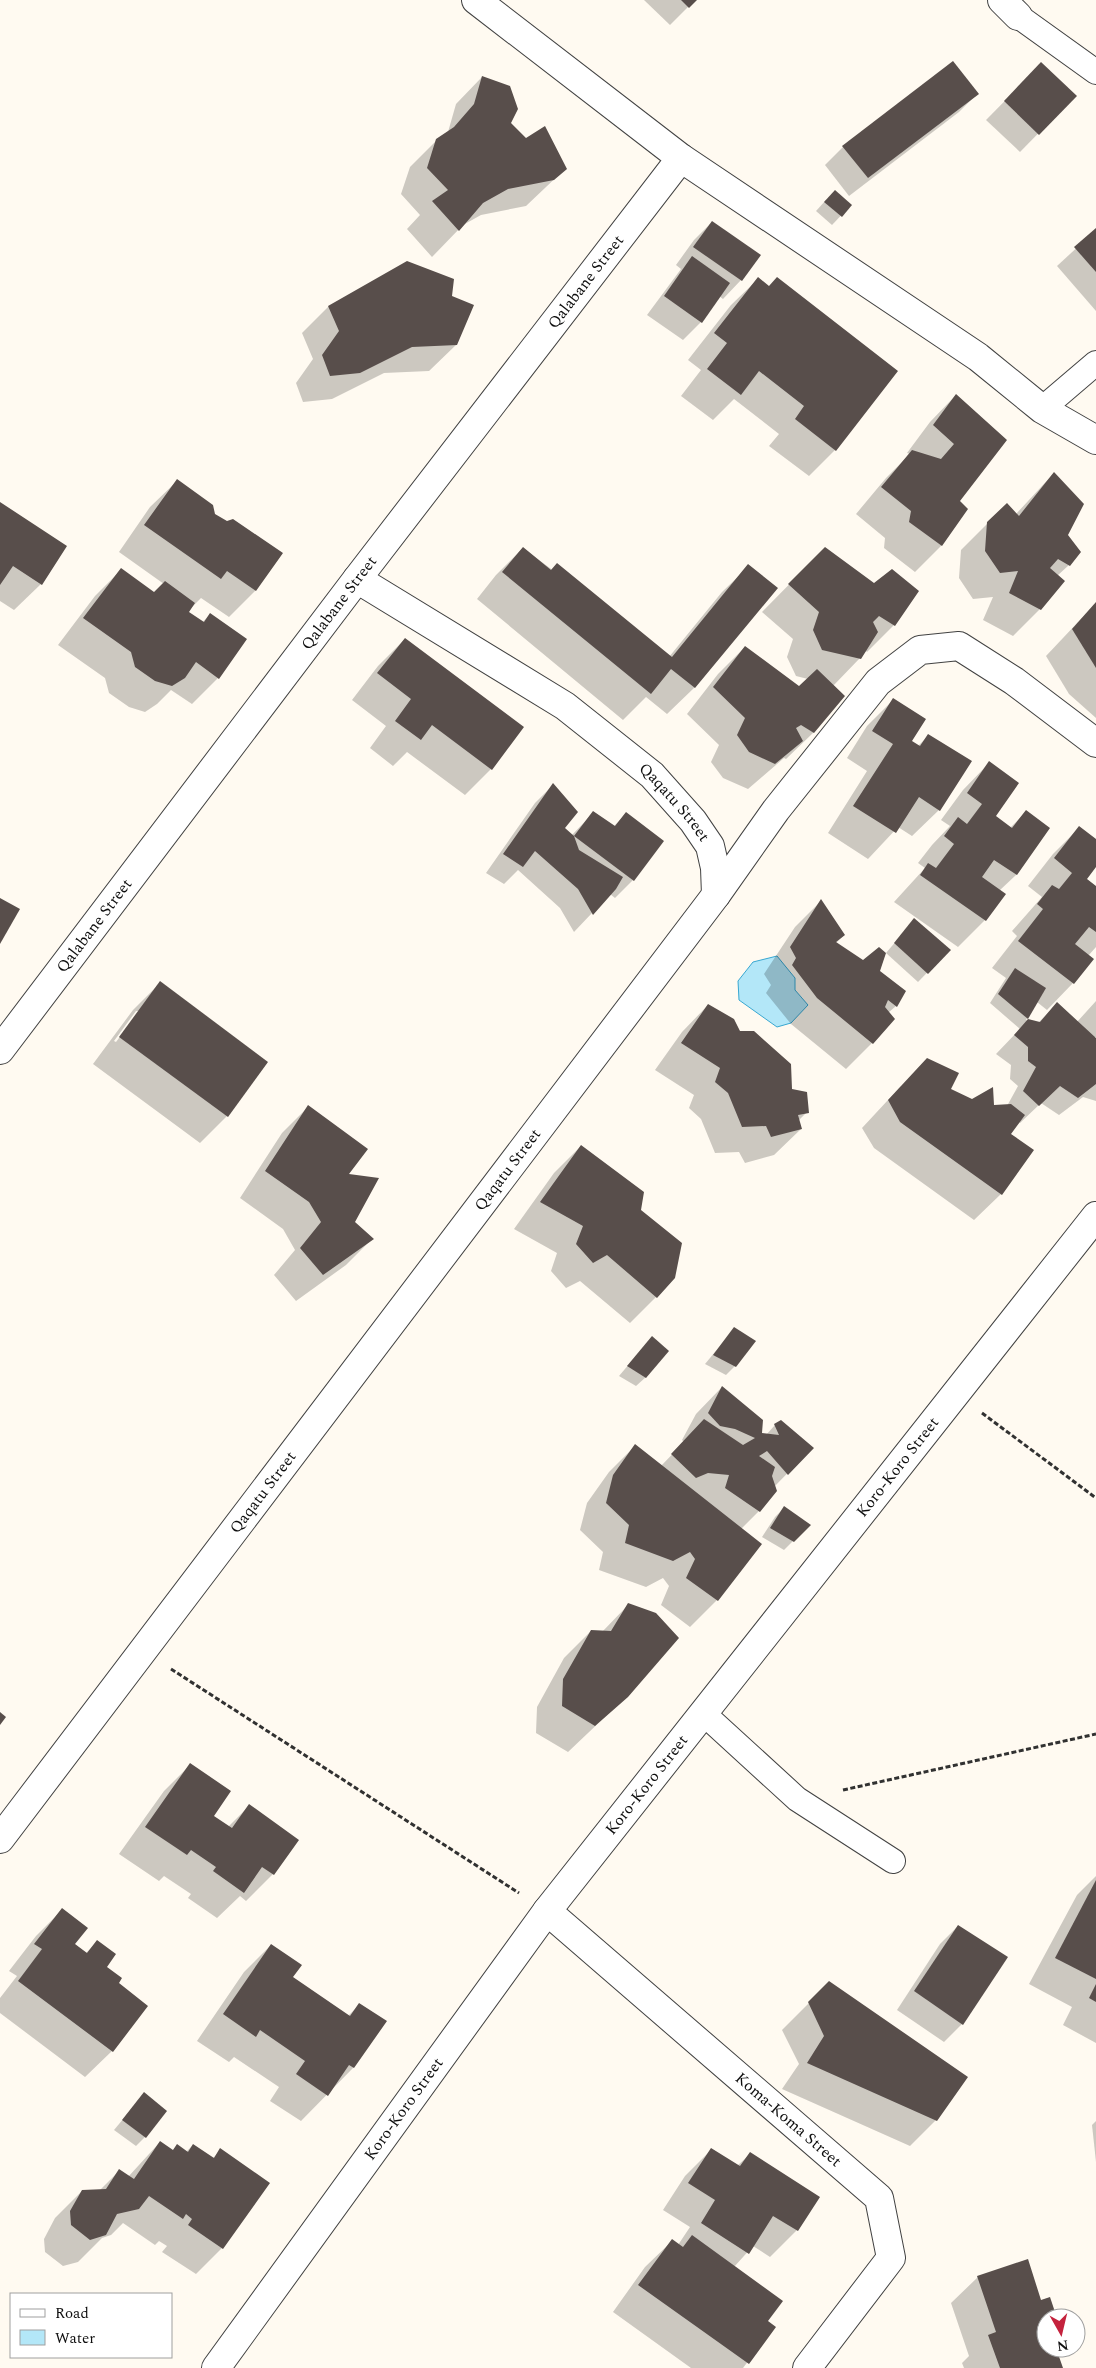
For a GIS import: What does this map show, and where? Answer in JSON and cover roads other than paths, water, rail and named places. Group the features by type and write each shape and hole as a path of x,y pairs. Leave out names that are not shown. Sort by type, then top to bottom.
{"street":[{"path":"476,0 681,158 978,357 1042,410 1096,440"},
{"name":"Qalabane Street","path":"0,1050 358,578 681,158"},
{"name":"Qaqatu Street","path":"0,1839 716,895 715,868 710,846 693,821 652,775 565,706 358,578"},
{"path":"716,895 776,810 878,682 920,650 959,646 1014,681 1096,743"},
{"name":"Koro-Koro Street","path":"216,2368 547,1911 1096,1216"},
{"name":"Koma-Koma Street","path":"547,1911 879,2198 891,2258 807,2368"}],"lane":[{"path":"1010,8 1096,72"},
{"path":"1042,410 1096,363"},
{"path":"703,1713 797,1800 893,1861"}],"water":[{"path":"777,956 795,978 795,990 808,1005 791,1023 777,1027 739,1000 738,981 753,962"}]}
